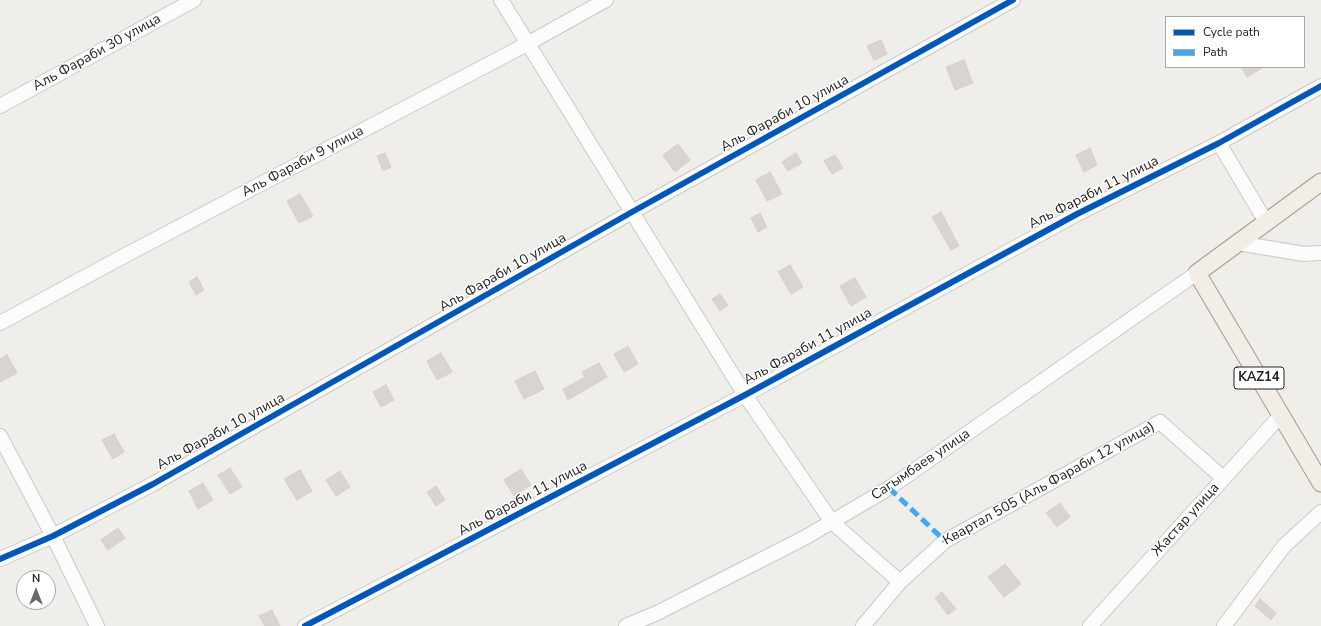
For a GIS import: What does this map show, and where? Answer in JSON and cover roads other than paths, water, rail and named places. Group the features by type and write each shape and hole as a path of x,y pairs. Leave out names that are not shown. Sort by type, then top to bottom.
{"main road":[{"path":"1197,273 1321,182"},
{"name":"KAZ14","path":"1197,273 1321,483"}],"street":[{"name":"Аль Фараби 30 улица","path":"0,106 194,0"},
{"path":"501,0 745,395 832,522 900,582"},
{"name":"Аль Фараби 9 улица","path":"0,323 122,257 527,44 606,0"},
{"name":"Аль Фараби 10 улица","path":"0,559 53,536 154,484 632,212 1013,0"},
{"name":"Аль Фараби 11 улица","path":"305,626 745,395 1076,214 1219,143 1321,86"},
{"path":"1219,143 1266,222"},
{"path":"1238,243 1304,254 1321,253"},
{"name":"Сагымбаев улица","path":"626,626 663,610 806,537 890,488 1197,273"},
{"name":"Жастар улица","path":"1090,626 1280,415"},
{"name":"Квартал 505 (Аль Фараби 12 улица)","path":"863,626 900,582 944,541 1160,422 1224,478"},
{"path":"0,436 53,536 97,626"},
{"path":"1224,626 1284,546 1321,512"}]}
